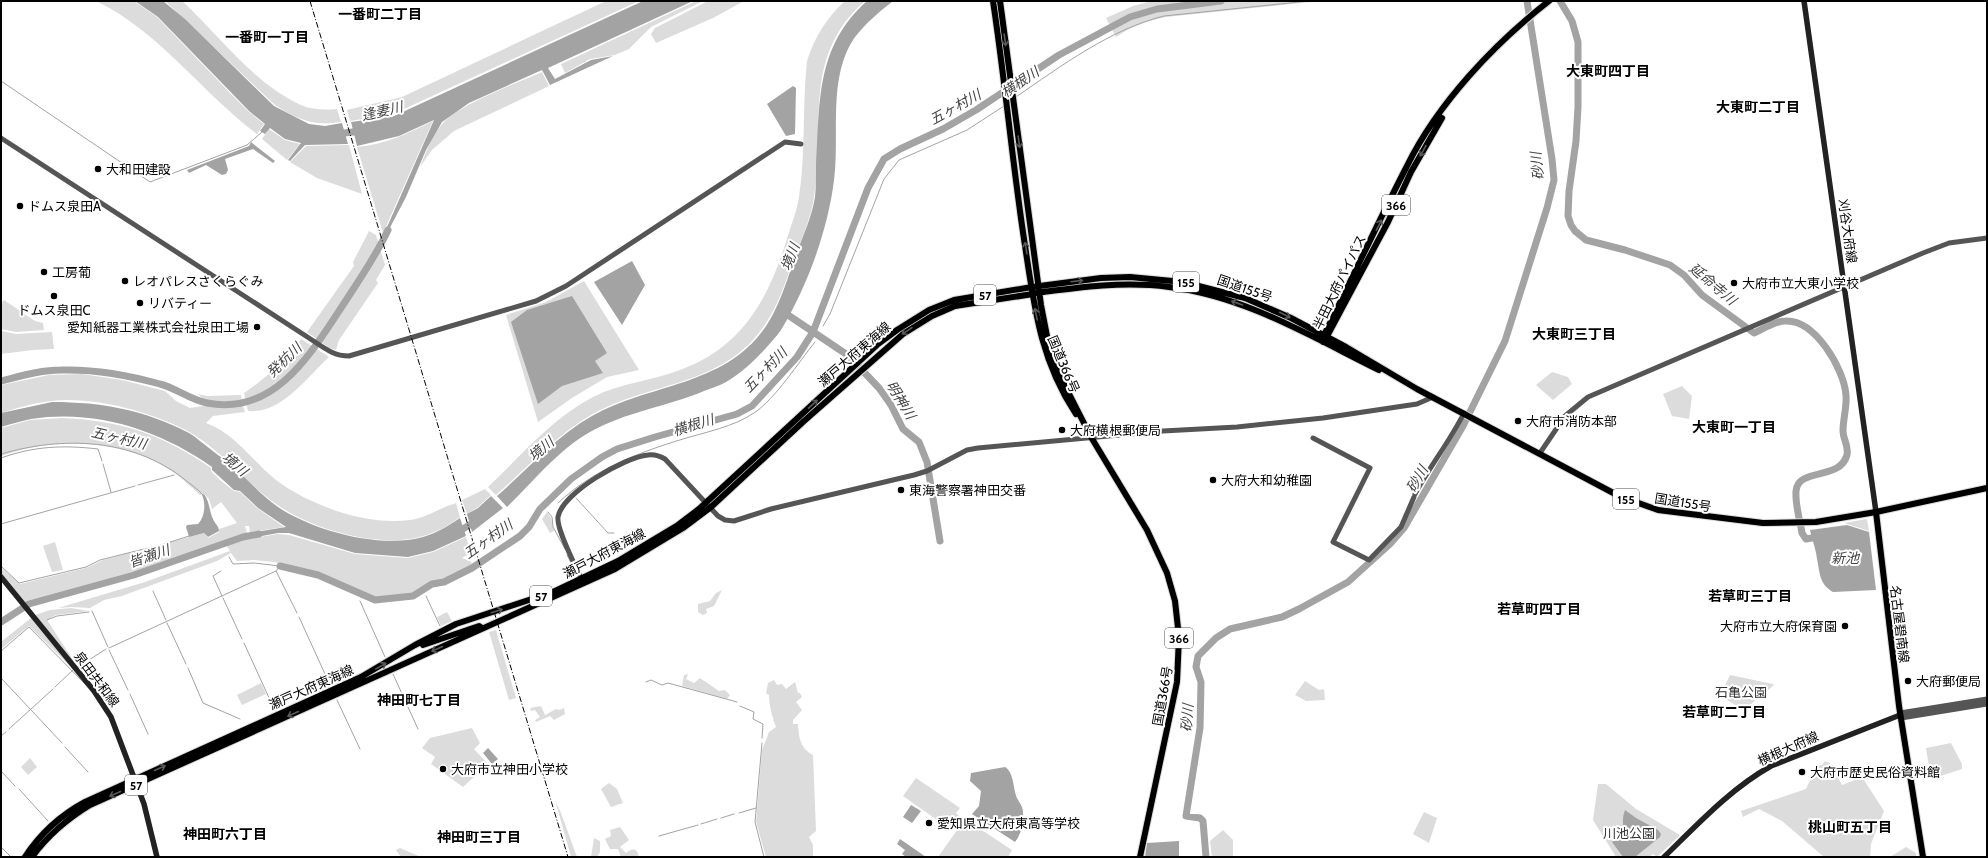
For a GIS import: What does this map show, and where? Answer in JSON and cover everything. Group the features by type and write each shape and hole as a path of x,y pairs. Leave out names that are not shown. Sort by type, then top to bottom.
{"main road":[{"path":"993,1 1006,108 1036,290"},
{"path":"1000,1 1014,103 1036,290"},
{"name":"半田大府パイパス","path":"1325,338 1388,222 1438,123 1475,71 1512,32 1549,1"},
{"name":"刈谷大府線","path":"1804,1 1876,512"},
{"name":"国道155号","path":"1036,290 1101,278 1130,277 1183,282 1245,298 1280,312 1403,381 1624,498 1658,510 1757,522 1797,524 1841,519 1987,488"},
{"name":"瀬戸大府東海線","path":"32,857 52,834 75,815 90,805 136,782 361,677 456,624 553,592 615,569 664,540 708,505 850,375 864,358 897,330 938,306 965,297 1036,290"},
{"name":"瀬戸大府東海線","path":"850,375 866,366 902,334 947,309 968,303 1036,290"},
{"name":"国道366号","path":"1036,290 1057,369 1091,437 1147,530 1167,573 1175,601 1178,624 1177,682 1140,857"},
{"name":"名古屋碧南線","path":"1876,512 1900,715 1923,857"},
{"name":"泉田共和線","path":"1,578 32,614 105,706 119,733 144,804 157,857"},
{"name":"瀬戸大府東海線","path":"25,857 43,834 71,810 98,795 136,782 482,628 583,581"},
{"name":"57","path":"400,655 431,641 457,635 479,626 482,628"},
{"name":"横根大府線","path":"1664,857 1739,786 1756,774 1777,763 1900,715"}],"street":[{"path":"1,138 324,348 336,354 349,356 544,298 572,282 785,142 801,144"},
{"path":"1540,454 1565,416 1588,397 1844,286 1950,243 1987,238"},
{"path":"583,581 562,536 558,516 569,498 597,478 648,454 660,456 670,463 720,518 734,521 771,509 914,475 927,471 967,450 1091,437 1237,427 1323,418 1417,404 1432,396"},
{"path":"1313,438 1370,468 1333,542 1368,560 1401,527 1414,496 1429,469 1453,434 1464,413"},
{"path":"1900,715 1987,699"},
{"path":"1900,715 1987,704"}],"green space":[{"path":"96,1 134,1 157,17 248,111 264,124 257,134 217,100 180,63 140,29 119,14"},
{"path":"165,1 182,1 252,72 284,96 301,105 314,109 337,109 341,122 322,123 306,121 291,115 275,105"},
{"path":"606,1 639,1 393,114 350,121 347,110 402,97"},
{"path":"696,1 703,1 651,27 629,49 615,55 590,59 565,73 561,64"},
{"path":"708,1 744,1 713,18 656,43 651,34 655,28"},
{"path":"845,1 865,1 845,23 832,45 824,69 820,93 817,170 813,205 784,287 778,302 766,323 749,344 730,360 686,380 614,404 578,423 553,442 496,495 488,487 550,427 578,406 603,392 669,374 702,360 721,348 737,334 751,317 763,299 781,258 798,202 801,180 807,61 813,44 822,28 832,14"},
{"path":"1152,1 1321,1 1166,17 1140,24 1116,37 1106,18 1133,6"},
{"path":"542,72 549,86 454,131 432,150 420,167 436,133 443,123 451,116 475,101"},
{"path":"433,121 383,233 357,147 387,141"},
{"path":"269,129 285,140 300,144 287,160 262,139"},
{"path":"349,145 362,194 317,178 290,162 306,146"},
{"path":"369,231 376,235 385,265 376,280 378,283 339,340 336,350 329,348 307,332 354,266 353,262"},
{"path":"584,281 639,370 607,377 572,398 538,422 506,315 546,302"},
{"path":"4,300 35,321 43,323 44,330 16,332 1,329 1,304"},
{"path":"1,331 16,334 52,332 54,349 1,354"},
{"path":"301,339 329,357 303,384 283,401 272,407 248,411 244,393 275,368"},
{"path":"1552,372 1568,377 1572,384 1553,400 1536,385"},
{"path":"82,374 122,380 165,391 176,401 190,408 203,406 243,406 245,412 213,416 206,423 217,428 235,441 276,480 322,506 358,517 393,521 419,518 456,503 460,517 433,533 406,539 368,539 348,535 310,523 279,506 267,498 214,449 191,433 159,418 104,403 68,400 38,403 1,413 1,385 49,375"},
{"path":"1682,386 1692,396 1689,419 1672,416 1663,394"},
{"path":"198,394 207,396 241,395 242,401 205,401"},
{"path":"61,418 82,419 121,426 140,431 175,446 211,468 211,471 220,480 234,491 240,492 257,508 284,527 250,532 249,526 245,526 247,533 146,568 24,603 1,576 1,567 20,584 86,568 103,560 204,533 208,538 219,532 219,529 237,523 221,502 212,509 209,499 204,494 200,495 172,471 153,460 132,452 88,444 66,444 43,445 1,456 1,428 30,420"},
{"path":"485,489 491,495 478,507 467,514 462,500"},
{"path":"547,512 551,518 554,531 550,533 542,519"},
{"path":"1867,519 1869,531 1844,523"},
{"path":"278,534 289,535 355,554 408,558 433,552 466,537 471,553 462,558 470,561 472,564 444,580 431,583 412,595 375,598 343,586 319,573 274,562 254,560 237,561 231,553 217,561 122,596 104,600 90,608 58,608 145,582 230,551 226,545 248,539"},
{"path":"55,542 63,570 52,572 43,546"},
{"path":"722,590 714,606 706,609 707,613 703,615 698,612 698,604 710,601 716,593"},
{"path":"71,608 89,611 56,615 47,620 77,666 35,615 50,610"},
{"path":"447,612 452,621 441,626 437,617"},
{"path":"31,618 73,669 29,626 1,649 1,642"},
{"path":"496,630 516,698 509,700 489,632"},
{"path":"688,674 686,679 694,683 700,678 719,691 725,690 730,695 727,699 682,686 684,675"},
{"name":"石亀公園","path":"1730,675 1774,685 1744,710 1720,696"},
{"path":"774,680 777,685 782,684 786,689 795,682 798,693 800,693 802,697 796,702 802,710 793,720 793,724 798,724 801,742 805,749 813,755 816,831 809,837 813,845 813,857 766,857 756,822 762,750 769,732 776,727 771,711 769,695 766,693 768,683"},
{"path":"1305,681 1319,690 1324,689 1325,700 1306,701 1295,695"},
{"path":"261,683 266,694 242,705 237,695"},
{"path":"541,706 545,715 556,709 559,710 564,708 565,714 554,720 550,716 536,722 535,720 540,717 535,710 531,711 530,708"},
{"path":"472,728 480,743 474,749 488,764 463,787 431,764 435,757 422,748 430,738"},
{"path":"1951,743 1962,764 1962,769 1931,779 1926,748"},
{"path":"30,758 37,767 28,775 21,767"},
{"path":"1825,761 1840,769 1839,779 1842,785 1862,777 1884,811 1871,844 1870,857 1824,857 1782,821 1759,809 1743,817 1741,811 1806,789 1817,766 1822,765"},
{"path":"916,778 960,808 956,813 959,816 950,829 903,796"},
{"path":"609,783 617,789 623,803 611,807 601,789"},
{"name":"川池公園","path":"1598,784 1606,784 1636,809 1680,835 1657,857 1653,854 1649,857 1616,857 1593,820"},
{"path":"555,800 561,813 577,857 571,857"},
{"path":"1424,812 1437,818 1429,843 1413,834"},
{"path":"965,819 1012,850 1008,857 938,857"},
{"path":"620,827 629,840 620,847 626,853 631,850 637,851 639,857 621,857 618,849 610,849 605,839 611,836 610,830"},
{"path":"1223,830 1233,840 1233,857 1212,857 1210,841"},
{"path":"594,838 600,841 600,852 597,857 591,857"},
{"path":"1906,847 1916,853 1916,857 1890,857"},
{"path":"400,848 421,857 401,857 396,850"}],"water":[{"path":"135,1 163,1 185,19 274,106 309,124 325,126 342,123 348,144 305,145 290,161 288,160 301,143 285,139 270,128 265,134 260,131 265,124 249,111 158,17"},
{"path":"643,1 693,1 548,68 555,79 591,60 613,56 550,85 542,70 469,103 442,122 426,150 406,197 384,239 384,234 434,120 399,136 357,146 351,122 394,116"},
{"path":"867,1 893,1 864,27 855,37 846,53 838,88 836,106 834,180 827,218 808,277 779,332 752,362 726,382 690,397 617,419 578,439 546,467 507,507 497,496 566,433 592,416 615,405 710,372 732,360 751,344 768,323 777,307 784,289 814,204 820,99 829,57 838,37 850,19"},
{"path":"793,86 796,88 795,134 786,136 767,104"},
{"path":"251,142 275,161 273,163 253,149 225,159 228,170 226,174 222,175 206,165 189,173 187,170 249,146"},
{"path":"632,261 645,285 622,325 594,282"},
{"path":"572,296 607,353 595,361 603,373 562,386 538,404 511,322 527,310"},
{"path":"52,402 71,402 123,409 156,418 172,425 192,435 229,463 272,503 293,516 328,530 348,536 368,539 387,541 406,540 423,537 433,533 460,518 466,536 433,551 408,557 355,553 289,533 278,533 252,538 250,533 286,527 258,508 240,491 234,490 212,470 212,467 171,442 126,425 79,417 31,419 1,427 1,413"},
{"path":"204,494 219,531 208,537 204,533 189,537 186,527 187,525 198,524 202,518 204,502 202,495"},
{"path":"491,496 503,508 472,532 467,514 478,508"},
{"name":"新池","path":"1847,525 1869,532 1876,590 1833,592 1828,589 1823,582 1810,530"},
{"path":"488,748 498,759 492,764 483,753"},
{"path":"1005,767 1010,773 1017,798 1023,811 1022,828 1015,842 972,814 979,806 981,791 970,781 971,773"},
{"path":"911,805 921,811 912,823 903,817"},
{"path":"1625,810 1658,830 1661,834 1660,837 1635,857 1623,857 1612,842 1621,834"},
{"path":"900,839 926,857 906,857 902,854 905,850 897,844"},
{"path":"1179,841 1179,857 1145,857 1147,843"}],"waterway":[{"name":"五ヶ村川","path":"280,566 318,575 375,600 413,596 432,584 444,582 472,568 520,536 529,527 540,509 571,479 602,457 617,449 737,414 752,406 797,357 813,332 868,188 884,159 900,149 943,129 976,110 1059,55 1130,17 1157,9 1221,1"},
{"name":"横根川","path":"1016,97 1087,50 1106,39 1144,22 1164,16 1309,1"},
{"name":"砂川","path":"1206,857 1203,821 1200,818 1186,816 1200,728 1201,682 1196,667 1198,656 1216,638 1230,629 1282,617 1348,582 1390,544 1404,528 1463,426 1505,341 1547,208 1554,180 1527,1"},
{"name":"延命寺川","path":"1560,1 1572,21 1578,42 1578,107 1576,141 1569,191 1568,216 1575,231 1586,240 1625,250 1670,265 1684,275 1702,295 1754,333 1781,321 1796,323 1807,328 1826,348 1840,372 1846,395 1843,431 1847,455 1843,463 1836,468 1804,479 1798,484 1796,491 1797,507 1802,533 1806,539 1812,538"},
{"path":"1,81 150,182 247,145 262,132"},
{"name":"横根川","path":"823,326 830,314 884,179 899,160 967,130 1004,106"},
{"name":"逢妻川","path":"336,134 361,131"},
{"name":"発杭川","path":"1,381 46,371 85,370 123,375 160,384 207,403 231,405 252,400 271,391 288,378 303,362 359,280 388,230"},
{"name":"明神川","path":"782,311 846,354 879,388 891,405 903,429 919,442 927,462 940,541"},
{"name":"横根川","path":"558,503 586,481 616,464 666,444 728,426 754,413 770,399 815,342"},
{"name":"五ヶ村川","path":"1,454 25,448 72,443 96,444 120,448 142,455 164,465 203,495"},
{"path":"1,458 37,449 73,447 98,449 102,461"},
{"path":"103,464 111,492"},
{"path":"138,485 174,475"},
{"path":"1,524 135,486"},
{"path":"576,498 608,533 614,533"},
{"name":"横根川","path":"548,512 552,517 553,527 565,549"},
{"name":"境川","path":"456,533 478,520"},
{"name":"皆瀬川","path":"1,622 29,604 134,575 243,537 259,534"},
{"path":"1,566 19,583 86,567 100,560 164,544 189,536"},
{"name":"横根川","path":"567,555 571,563"},
{"path":"109,648 276,571 280,566 254,563 233,564 229,557"},
{"path":"221,571 213,576 222,596"},
{"path":"276,571 297,613"},
{"path":"153,591 166,620"},
{"path":"426,596 440,626"},
{"path":"223,598 242,639"},
{"path":"360,601 385,657"},
{"path":"92,611 108,647"},
{"path":"47,620 57,616 89,612"},
{"path":"299,617 330,685"},
{"path":"167,623 186,664"},
{"path":"1,651 29,627 86,685"},
{"path":"244,643 275,711"},
{"path":"78,667 106,649"},
{"path":"109,650 128,690"},
{"path":"188,668 203,703 240,719"},
{"path":"55,687 73,670"},
{"path":"393,674 418,729"},
{"path":"1,678 62,743"},
{"path":"646,682 651,680 662,685 668,683 737,702"},
{"path":"9,729 53,689"},
{"path":"130,694 148,734"},
{"path":"337,700 360,749"},
{"path":"740,706 754,712 753,719 763,724 762,738"},
{"path":"1,736 6,732"},
{"path":"762,743 755,822 764,857"},
{"path":"65,747 88,772"},
{"path":"1,771 15,786"},
{"path":"19,789 48,821"},
{"path":"739,813 756,808"},
{"path":"721,818 734,814"},
{"path":"701,824 717,819"},
{"path":"659,836 698,825"},
{"path":"1,847 11,857"}],"railway":[{"path":"310,1 568,857"}],"place":[{"name":"大和田建設","path":"98,169"},
{"name":"ドムス泉田A","path":"20,206"},
{"name":"工房葡","path":"44,272"},
{"name":"レオパレスさくらぐみ","path":"125,281"},
{"name":"大府市立大東小学校","path":"1734,283"},
{"name":"ドムス泉田C","path":"54,296"},
{"name":"リバティー","path":"140,303"},
{"name":"愛知紙器工業株式会社泉田工場","path":"257,327"},
{"name":"大府市消防本部","path":"1518,421"},
{"name":"大府横根郵便局","path":"1062,430"},
{"name":"大府大和幼稚園","path":"1213,480"},
{"name":"東海警察署神田交番","path":"901,490"},
{"name":"大府市立大府保育園","path":"1845,626"},
{"name":"大府郵便局","path":"1908,681"},
{"name":"大府市立神田小学校","path":"443,769"},
{"name":"大府市歴史民俗資料館","path":"1802,772"},
{"name":"愛知県立大府東高等学校","path":"929,823"}],"district":[{"name":"一番町二丁目","path":"380,14"},
{"name":"一番町一丁目","path":"267,37"},
{"name":"大東町四丁目","path":"1608,71"},
{"name":"大東町二丁目","path":"1758,107"},
{"name":"大東町三丁目","path":"1574,334"},
{"name":"大東町一丁目","path":"1734,427"},
{"name":"若草町三丁目","path":"1750,596"},
{"name":"若草町四丁目","path":"1539,609"},
{"name":"神田町七丁目","path":"419,700"},
{"name":"若草町二丁目","path":"1724,712"},
{"name":"桃山町五丁目","path":"1850,827"},
{"name":"神田町六丁目","path":"225,834"},
{"name":"神田町三丁目","path":"479,837"}]}
